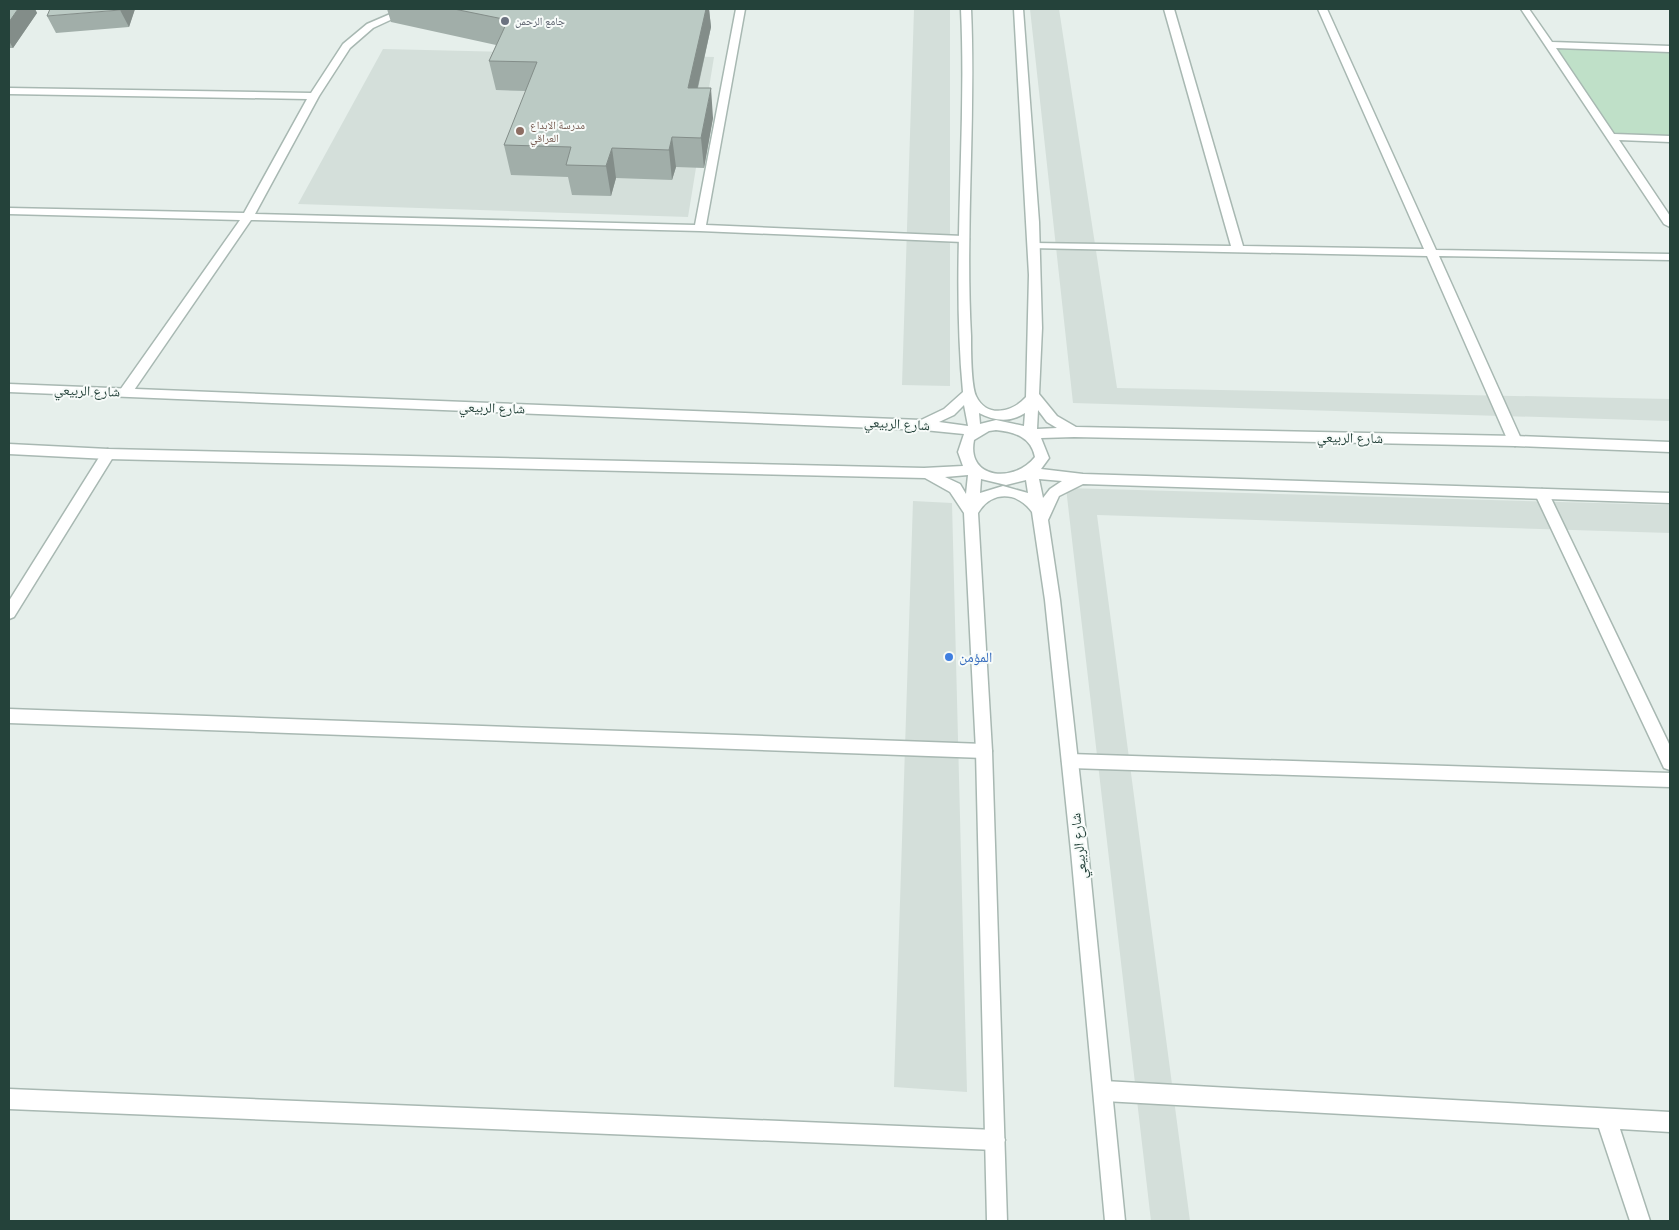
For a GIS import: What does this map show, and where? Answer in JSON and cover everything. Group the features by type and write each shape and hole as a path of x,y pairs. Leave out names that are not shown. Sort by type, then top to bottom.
{"street":[{"path":"125,393 248,216 314,96 346,46 370,26 409,9"},
{"path":"700,228 741,9"},
{"path":"966,9 968,135 963,239 968,394 975,431 968,438 964,454 968,463 975,470 997,479 1021,478 1032,473 1083,479 1670,498"},
{"path":"1019,9 1034,246 1034,396 1030,434 1038,441 1042,458 1032,473"},
{"path":"1169,9 1238,250"},
{"path":"1322,9 1515,441"},
{"path":"1524,9 1670,224"},
{"path":"1549,45 1670,49"},
{"path":"9,91 314,96"},
{"path":"1612,137 1670,139"},
{"path":"9,212 248,216 700,228 963,239"},
{"path":"1034,246 1670,257"},
{"name":"شارع الربيعي","path":"9,388 924,425 975,431 996,425 1020,429 1030,434 1074,432 1515,441 1670,447"},
{"path":"968,394 981,410 1000,416 1019,412 1026,408 1034,396"},
{"path":"924,425 949,412 968,394"},
{"path":"1034,396 1052,419 1059,425 1074,432"},
{"path":"924,425 950,435 958,450 951,463 924,473"},
{"path":"1074,432 1061,436 1054,441 1050,447 1050,455 1059,468 1083,479"},
{"path":"9,449 108,454 924,473 975,470"},
{"path":"9,613 108,454"},
{"path":"975,470 971,513 984,751 997,1221"},
{"path":"924,473 955,488 971,513"},
{"name":"شارع الربيعي","path":"1032,473 1042,517 1070,761 1104,1091 1115,1221"},
{"path":"1042,517 1053,493 1060,487 1083,479"},
{"path":"971,513 980,499 988,494 1009,491 1029,498 1042,517"},
{"path":"1542,494 1670,764"},
{"path":"9,716 984,751"},
{"path":"1070,761 1670,780"},
{"path":"1104,1091 1670,1122"},
{"path":"9,1100 995,1140"},
{"path":"1606,1118 1640,1221"}],"shaded area":[{"path":"914,9 950,9 950,386 902,385"},
{"path":"1030,9 1059,9 1117,388 1670,399 1670,421 1073,403"},
{"name":"مدرسة الابداع العراقي","path":"383,49 714,57 688,217 298,204"},
{"path":"1066,488 1670,505 1670,533 1097,515 1190,1221 1151,1221"},
{"path":"913,501 952,503 967,1092 894,1087"}],"green space":[{"path":"1549,45 1670,49 1670,139 1612,137"}],"building":[{"path":"9,9 18,9 9,22"},
{"path":"50,9 121,9 47,16"},
{"path":"454,9 706,9 688,88 711,88 701,138 672,137 669,150 612,148 606,166 566,165 571,147 504,145 537,62 489,61 508,20"}],"place":[{"name":"جامع الرحمن","path":"505,21"},
{"name":"مدرسة الابداع العراقي","path":"520,131"},
{"name":"المؤمن","path":"949,657"}]}
